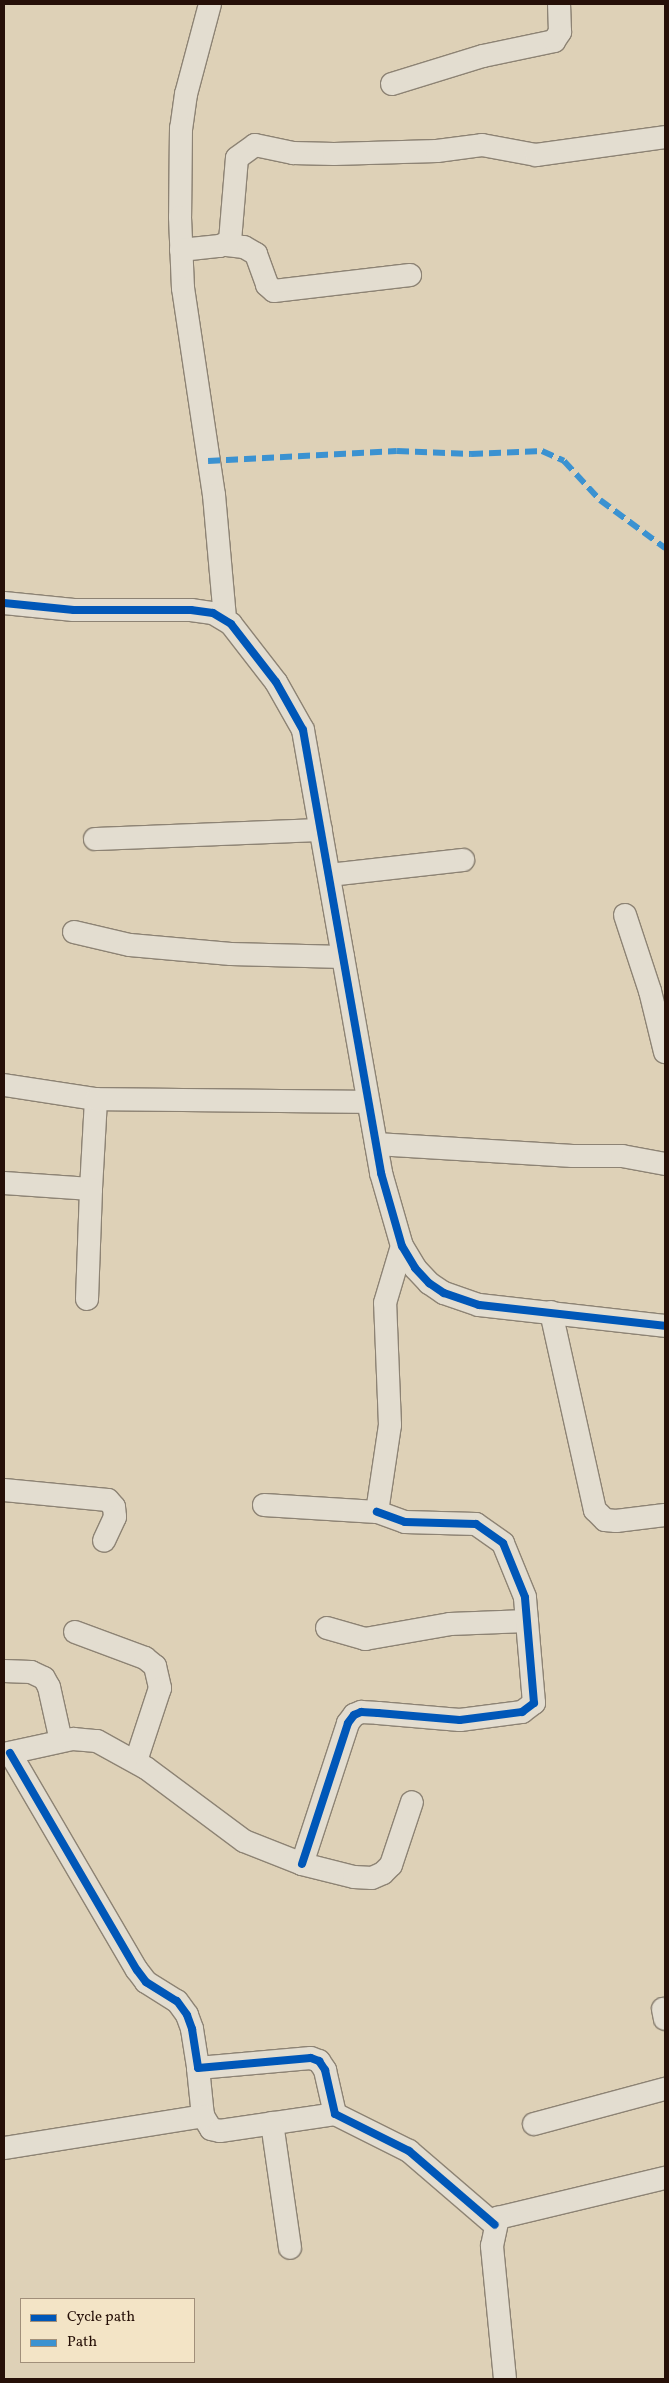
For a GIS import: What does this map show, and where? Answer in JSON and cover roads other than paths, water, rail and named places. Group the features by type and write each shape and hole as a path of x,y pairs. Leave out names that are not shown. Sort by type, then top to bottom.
{"street":[{"path":"210,4 194,58 181,128 180,250 188,331 214,496 225,618 276,682 296,714 312,768 367,1102 402,1246 424,1278 444,1293 479,1306 550,1312 665,1326"},
{"path":"392,84 483,56 554,40 560,32 559,4"},
{"path":"226,244 233,227 237,158 255,145 292,152 334,154 437,151 482,144 536,155 665,136"},
{"path":"180,250 226,244 244,247 256,254 267,285 274,291 410,276"},
{"path":"4,603 74,610 191,610 225,618"},
{"path":"94,839 321,830"},
{"path":"329,875 463,860"},
{"path":"625,915 650,991 665,1052"},
{"path":"74,932 130,945 230,954 343,957"},
{"path":"4,1085 96,1099 367,1102"},
{"path":"87,1299 96,1099"},
{"path":"376,1144 573,1156 622,1156 665,1164"},
{"path":"4,1183 91,1189"},
{"path":"377,1512 390,1426 385,1303 402,1246"},
{"path":"550,1312 595,1510 605,1520 616,1522 665,1515"},
{"path":"4,1490 108,1500 114,1507 115,1518 104,1541"},
{"path":"264,1505 377,1512 405,1522 460,1522 476,1524 491,1532 502,1544 518,1576 527,1621 535,1696 534,1703 522,1712 460,1720 370,1712 354,1716 348,1723 302,1864"},
{"path":"327,1628 365,1639 450,1624 527,1621"},
{"path":"75,1632 145,1658 155,1666 160,1688 136,1761"},
{"path":"4,1671 31,1672 44,1678 49,1687 61,1741"},
{"path":"412,1802 391,1865 383,1874 372,1878 354,1877 302,1864 244,1841 136,1761 97,1740 84,1738 61,1741 7,1754 137,1970 146,1982 177,2002 187,2015 192,2029 203,2116 210,2129 220,2131 335,2114 409,2151 495,2225"},
{"path":"198,2068 311,2058 319,2061 325,2070 335,2114"},
{"path":"534,2124 665,2089"},
{"path":"4,2148 203,2116"},
{"path":"272,2123 290,2248"},
{"path":"505,2379 492,2246 498,2218 515,2212 665,2178"}]}
